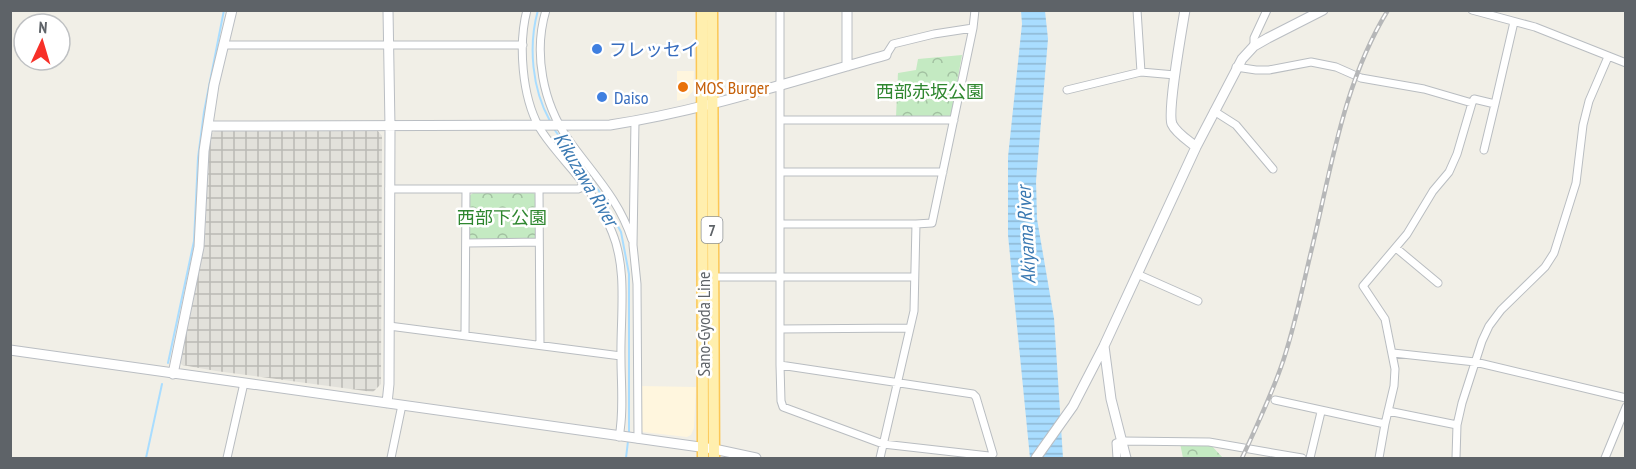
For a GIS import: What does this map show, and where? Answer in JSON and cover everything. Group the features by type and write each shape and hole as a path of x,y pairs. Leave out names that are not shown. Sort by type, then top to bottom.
{"main road":[{"name":"Sano-Gyoda Line","path":"702,10 707,104"},
{"name":"Sano-Gyoda Line","path":"708,454 707,104 712,10"}],"street":[{"path":"173,374 199,247 204,151 214,85 232,10"},
{"path":"387,403 390,127 388,10"},
{"path":"527,10 523,45 526,90 540,126 604,214 613,234 617,251 621,285 621,437"},
{"path":"546,10 540,44 545,89 559,126 612,196 633,245"},
{"path":"780,10 780,365 783,407 883,444 989,456 993,454 976,396 780,365"},
{"path":"847,10 847,66"},
{"path":"780,224 932,223 975,10"},
{"path":"1137,10 1141,72"},
{"path":"1185,10 1172,124 1196,147"},
{"path":"1254,46 1254,38 1267,10"},
{"path":"1036,459 1072,406 1104,346 1196,147 1236,67 1254,46 1323,10"},
{"path":"1472,10 1535,27 1626,63"},
{"path":"1506,10 1506,19"},
{"path":"1484,150 1514,22"},
{"path":"209,126 610,125 636,121 780,85 886,56 893,44 973,28"},
{"path":"224,45 523,45"},
{"path":"1456,459 1457,425 1482,341 1495,318 1545,267 1554,253 1576,183 1583,125 1589,101 1608,57"},
{"path":"1236,67 1269,70 1311,62 1336,68 1361,78 1424,89 1472,103"},
{"path":"1067,90 1141,72 1176,75"},
{"path":"1379,459 1384,424 1396,376 1385,319 1363,285 1407,234 1452,165 1474,99 1495,104"},
{"path":"1214,111 1236,125 1273,169"},
{"path":"780,120 954,120"},
{"path":"636,121 633,245 637,284 636,439"},
{"path":"780,172 943,172"},
{"path":"389,189 578,189 585,186"},
{"path":"539,189 540,345"},
{"path":"465,335 466,190"},
{"path":"880,459 914,311 916,224"},
{"path":"466,243 539,242"},
{"path":"1396,248 1438,283"},
{"path":"1137,274 1198,301"},
{"path":"707,277 914,277"},
{"path":"389,326 621,356"},
{"path":"780,329 910,328"},
{"path":"1104,346 1111,399 1126,459"},
{"path":"10,350 636,439 708,454 756,459"},
{"path":"1393,353 1475,362 1626,398"},
{"path":"227,459 244,383"},
{"path":"1275,400 1321,412 1384,424"},
{"path":"391,459 402,405"},
{"path":"1605,459 1626,407"},
{"path":"1388,411 1457,425"},
{"path":"1310,459 1321,412"},
{"path":"1117,459 1116,443 1122,441 1209,442 1302,459"}],"shaded area":[{"path":"677,71 694,71 693,91 687,98 677,101"},
{"path":"215,131 378,131 382,136 381,384 373,392 216,371 182,365 179,361 205,236 208,153 211,134"},
{"path":"639,386 696,387 694,428 691,435 687,437 643,432 640,427"}],"green space":[{"name":"西部赤坂公園","path":"962,55 951,116 896,117 898,73 916,70 918,59"},
{"name":"西部下公園","path":"532,192 536,195 536,238 534,240 472,241 469,239 469,196 473,193"},
{"path":"1180,443 1210,444 1223,458 1183,458"}],"water":[{"name":"Akiyama River","path":"1021,11 1045,11 1048,39 1036,181 1037,219 1054,318 1063,458 1030,458 1008,235 1008,157 1022,24"}],"waterway":[{"path":"168,363 194,241 198,158 204,112 224,10"},
{"name":"Kikuzawa River","path":"538,10 533,38 534,67 539,95 550,121"},
{"name":"Kikuzawa River","path":"554,129 599,191 621,232 629,274 629,435"},
{"path":"146,458 162,384"},
{"name":"Kikuzawa River","path":"626,458 628,441"}],"railway":[{"path":"1242,458 1272,390 1290,339 1332,159 1349,97 1360,67 1388,10"}],"place":[{"name":"フレッセイ","path":"597,49"},
{"name":"MOS Burger","path":"683,87"},
{"name":"Daiso","path":"602,97"}]}
